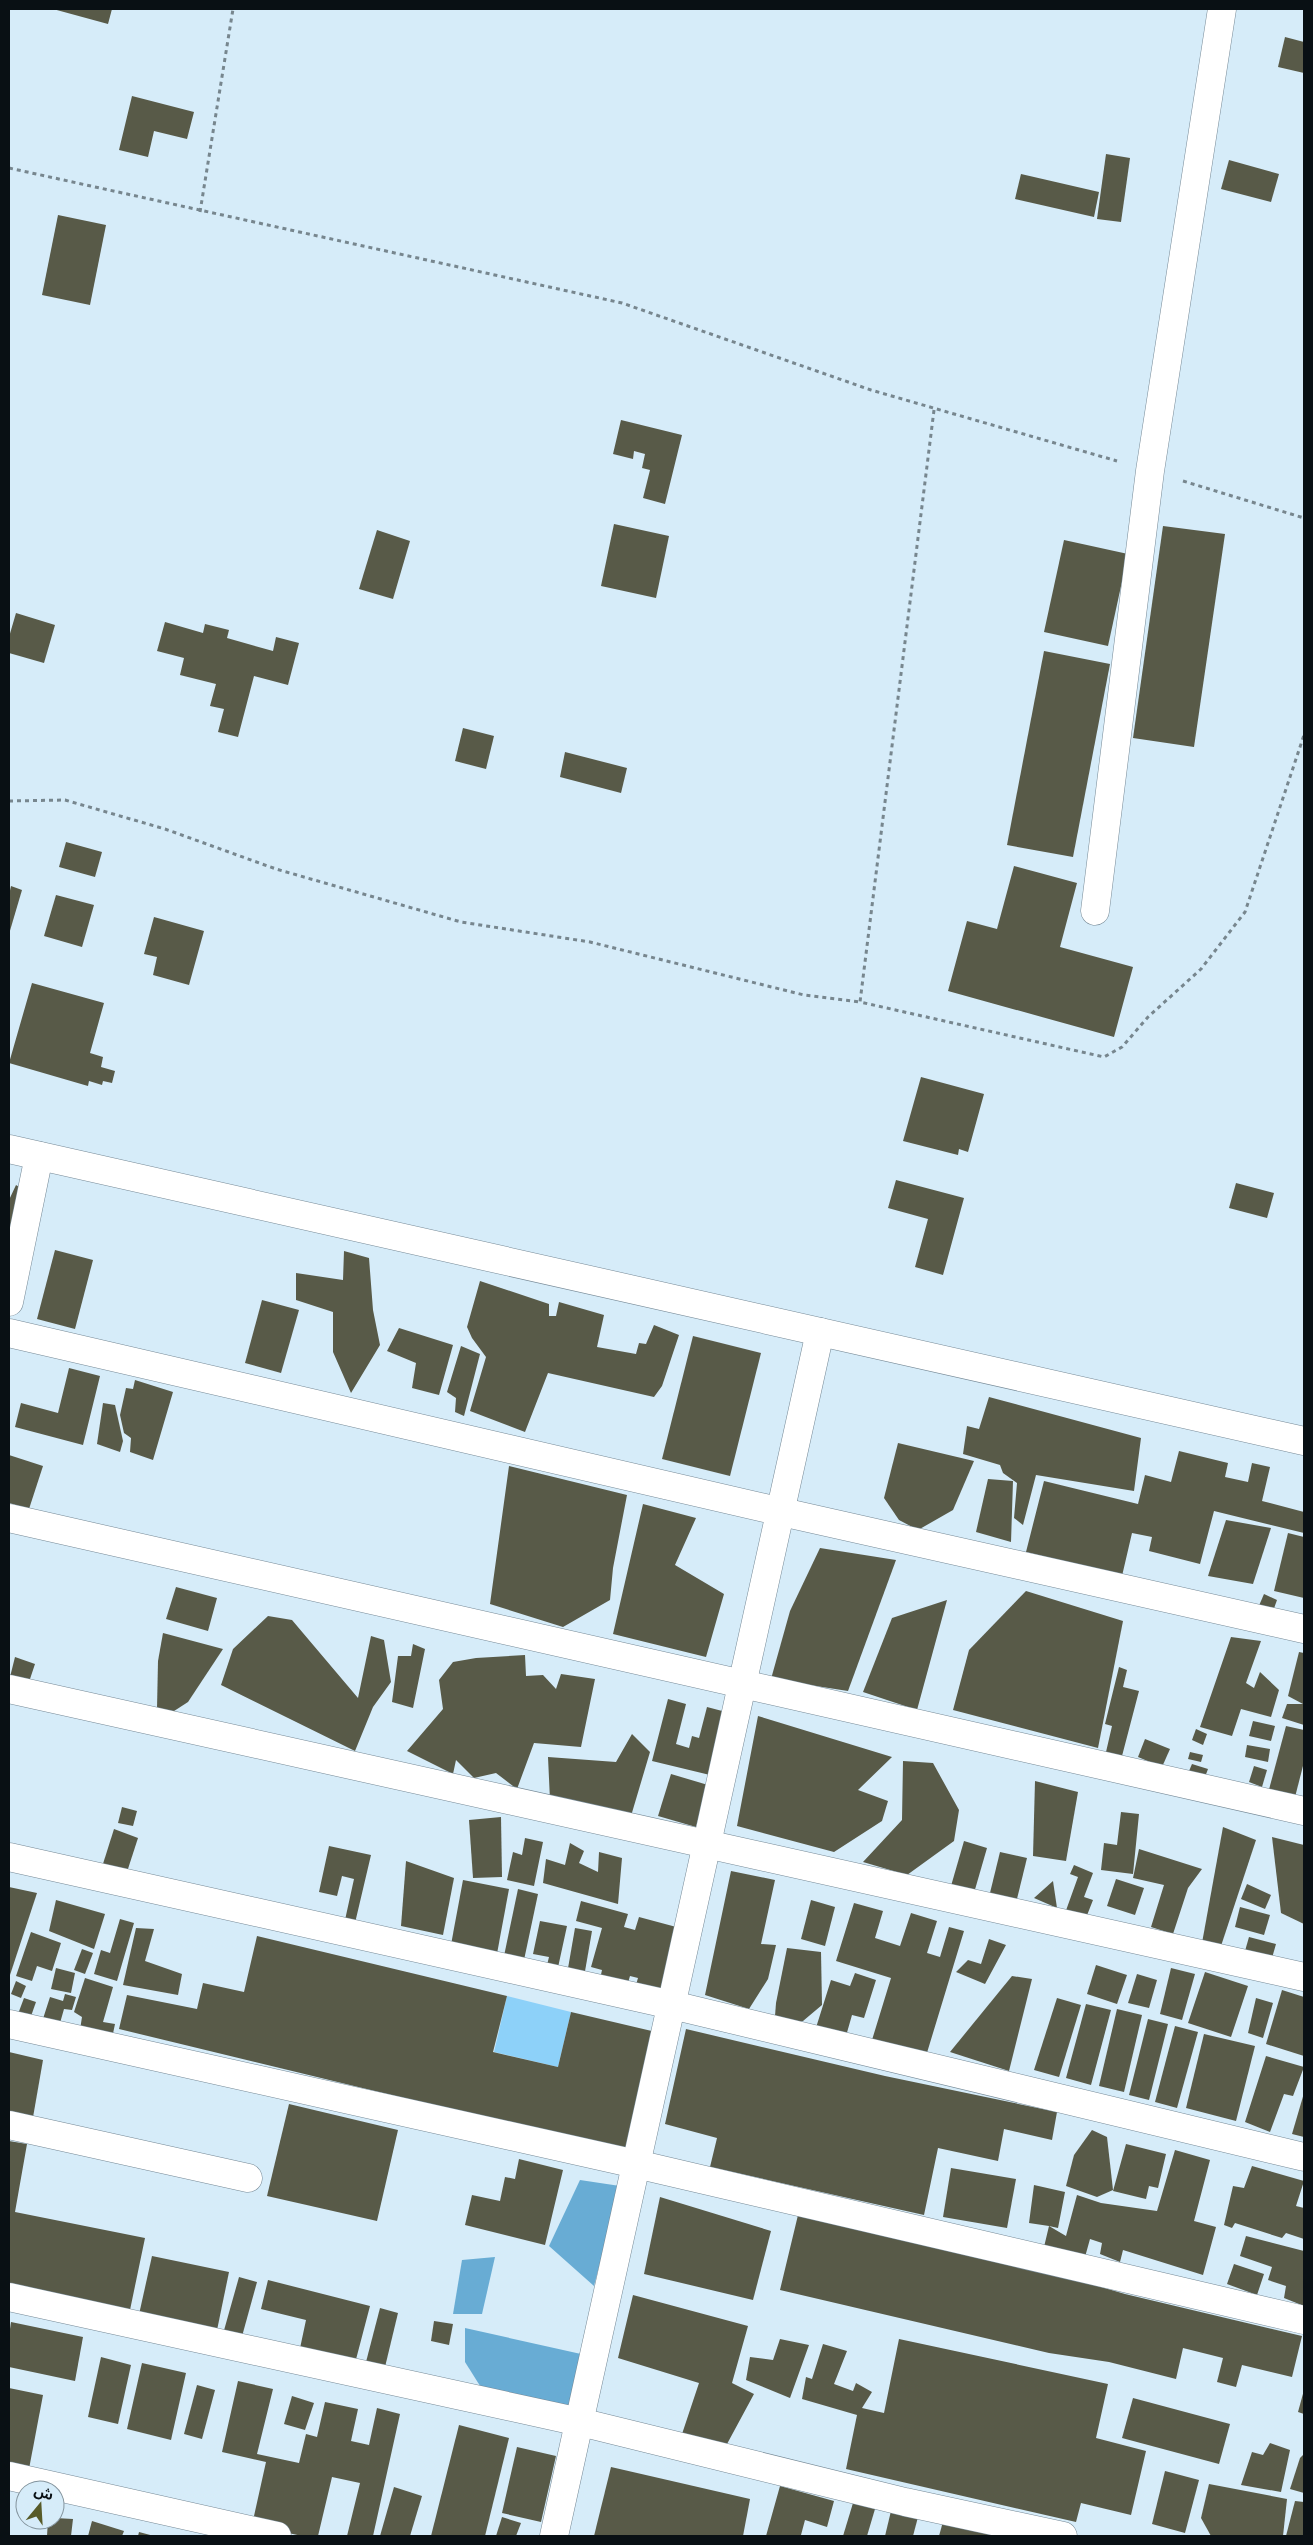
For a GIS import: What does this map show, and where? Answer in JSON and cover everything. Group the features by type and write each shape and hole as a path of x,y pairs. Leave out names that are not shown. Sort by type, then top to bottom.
{"street":[{"path":"1095,911 1150,471 1222,9"},
{"path":"9,1150 1304,1441"},
{"path":"9,1302 39,1156"},
{"path":"554,2536 742,1684 782,1512 820,1332"},
{"path":"9,1333 782,1512 1304,1629"},
{"path":"9,1518 1304,1811"},
{"path":"9,1689 1304,1978"},
{"path":"9,1857 672,2005 1304,2157"},
{"path":"9,2024 636,2164 1304,2320"},
{"path":"9,2125 248,2178"},
{"path":"9,2297 580,2422 905,2502 1063,2536"},
{"path":"9,2476 277,2536"}],"path":[{"path":"200,212 233,9"},
{"path":"9,168 200,212 622,303 934,410 1150,471 1285,514 1304,518"},
{"path":"860,1002 934,410"},
{"path":"9,801 65,800 165,829 276,869 461,922 590,942 804,995 860,1002 1104,1057 1122,1047 1148,1017 1201,969 1245,912 1304,735"}],"shaded area":[{"path":"507,1996 571,2012 558,2067 494,2052"},
{"path":"580,2180 620,2186 594,2286 549,2246"},
{"path":"495,2257 482,2314 453,2314 462,2260"},
{"path":"465,2328 581,2354 570,2408 482,2389 465,2362"}],"building":[{"path":"53,9 112,9 108,24"},
{"path":"1285,37 1304,42 1304,73 1278,67"},
{"path":"132,96 194,112 187,139 154,131 148,157 119,150"},
{"path":"1106,154 1130,158 1121,222 1097,219"},
{"path":"1229,160 1279,174 1271,202 1221,189"},
{"path":"1021,174 1099,192 1094,217 1015,199"},
{"path":"58,215 106,225 90,305 42,295"},
{"path":"621,420 682,435 665,504 643,498 650,470 642,468 645,454 634,451 633,459 613,454"},
{"path":"614,524 669,536 656,598 601,586"},
{"path":"1163,526 1225,534 1194,747 1133,738"},
{"path":"377,530 410,541 393,599 359,589"},
{"path":"1064,540 1128,554 1108,646 1044,632"},
{"path":"16,613 55,625 44,663 9,653 9,637"},
{"path":"165,622 203,633 205,624 229,630 227,638 273,651 276,637 299,643 288,685 254,676 238,737 218,732 224,709 210,706 216,684 180,675 184,658 157,651"},
{"path":"1044,651 1110,664 1073,857 1007,845"},
{"path":"463,728 494,736 486,769 455,761"},
{"path":"565,752 627,768 621,793 560,777"},
{"path":"66,842 102,852 95,877 59,867"},
{"path":"1014,866 1077,883 1060,947 1133,967 1114,1037 948,991 967,921 997,929"},
{"path":"11,886 22,890 9,934 9,895"},
{"path":"56,895 94,905 82,947 44,936"},
{"path":"154,917 204,931 189,985 153,975 157,957 144,954"},
{"path":"32,983 104,1003 90,1053 103,1057 101,1067 115,1071 112,1083 103,1081 102,1085 89,1081 88,1086 9,1063"},
{"path":"921,1077 984,1094 968,1152 959,1149 958,1155 903,1141"},
{"path":"896,1180 964,1198 943,1275 915,1267 928,1219 888,1208"},
{"path":"1236,1183 1274,1193 1267,1218 1229,1208"},
{"path":"16,1185 24,1190 9,1253 9,1200"},
{"path":"55,1250 93,1260 75,1329 37,1319"},
{"path":"344,1251 369,1258 373,1310 380,1345 351,1393 333,1352 333,1312 296,1300 296,1273 343,1280"},
{"path":"480,1281 549,1304 549,1316 556,1316 559,1302 604,1315 597,1347 636,1354 639,1343 646,1344 654,1325 679,1335 662,1386 654,1397 548,1373 525,1432 470,1411 486,1357 472,1338 467,1327"},
{"path":"262,1300 299,1310 281,1373 245,1363"},
{"path":"399,1328 453,1345 439,1395 412,1388 416,1363 387,1351"},
{"path":"693,1336 761,1353 730,1476 662,1459"},
{"path":"461,1346 480,1354 464,1416 455,1412 456,1398 447,1392"},
{"path":"69,1368 100,1376 83,1445 15,1427 21,1403 58,1413"},
{"path":"135,1380 173,1392 153,1460 130,1452 131,1438 124,1433 120,1415 126,1388 133,1389"},
{"path":"989,1397 1141,1438 1134,1491 1036,1475 1023,1525 1014,1518 1017,1483 1003,1473 1000,1465 963,1454 967,1426 979,1429"},
{"path":"103,1403 115,1405 123,1441 120,1452 97,1444"},
{"path":"898,1443 974,1461 953,1510 918,1530 899,1520 884,1498"},
{"path":"1179,1451 1228,1463 1225,1477 1248,1482 1252,1463 1270,1467 1262,1501 1304,1512 1304,1533 1214,1511 1200,1564 1149,1551 1152,1537 1132,1533 1122,1576 1026,1552 1044,1481 1138,1504 1145,1475 1171,1482"},
{"path":"9,1455 43,1466 29,1509 9,1503"},
{"path":"509,1466 627,1495 613,1568 610,1600 563,1627 490,1604"},
{"path":"988,1479 1013,1481 1011,1542 976,1532"},
{"path":"643,1504 696,1518 675,1565 724,1594 706,1657 613,1634"},
{"path":"1226,1520 1271,1528 1253,1584 1208,1576"},
{"path":"1288,1533 1304,1537 1304,1598 1274,1591"},
{"path":"820,1548 896,1560 848,1691 771,1679 790,1611"},
{"path":"176,1587 217,1598 208,1631 166,1619"},
{"path":"1026,1591 1123,1621 1098,1748 953,1710 969,1650"},
{"path":"1264,1594 1277,1600 1272,1614 1258,1608"},
{"path":"947,1600 917,1710 863,1692 892,1618"},
{"path":"268,1616 292,1620 358,1698 371,1636 384,1640 391,1682 373,1707 355,1751 221,1685 233,1649"},
{"path":"163,1633 223,1649 188,1702 171,1713 157,1709 158,1661"},
{"path":"1231,1637 1261,1641 1246,1683 1254,1688 1260,1672 1279,1690 1271,1717 1241,1709 1232,1736 1200,1727"},
{"path":"413,1644 425,1649 413,1708 392,1702 398,1656 411,1656"},
{"path":"1299,1652 1304,1653 1304,1725 1282,1718 1287,1704 1303,1704 1288,1696"},
{"path":"525,1655 526,1676 543,1675 556,1689 561,1674 595,1679 581,1747 534,1743 517,1789 496,1773 474,1778 456,1760 453,1774 407,1751 443,1709 439,1680 453,1662 476,1658"},
{"path":"15,1657 35,1664 27,1688 9,1681"},
{"path":"1119,1667 1127,1670 1123,1687 1139,1691 1122,1756 1106,1752 1112,1726 1105,1724"},
{"path":"668,1699 686,1704 676,1744 689,1748 692,1736 699,1738 707,1707 726,1712 710,1775 652,1761"},
{"path":"758,1716 892,1757 858,1790 888,1801 882,1821 834,1852 737,1826"},
{"path":"1253,1721 1275,1726 1271,1741 1249,1736"},
{"path":"1286,1726 1304,1730 1304,1762 1294,1801 1267,1797"},
{"path":"1196,1729 1207,1734 1203,1745 1192,1740"},
{"path":"632,1734 650,1752 631,1816 550,1800 548,1757 616,1762"},
{"path":"1145,1739 1170,1749 1162,1767 1138,1757"},
{"path":"1247,1745 1270,1749 1268,1762 1245,1757"},
{"path":"1190,1752 1203,1755 1201,1762 1188,1759"},
{"path":"903,1761 933,1763 959,1810 954,1841 907,1875 863,1862 902,1820"},
{"path":"1192,1764 1208,1769 1205,1777 1189,1771"},
{"path":"1254,1766 1267,1770 1262,1787 1249,1782"},
{"path":"671,1774 708,1785 696,1827 658,1816"},
{"path":"1035,1781 1078,1792 1066,1861 1033,1856"},
{"path":"122,1807 137,1811 133,1826 118,1823"},
{"path":"1121,1812 1139,1814 1133,1874 1101,1870 1104,1843 1117,1845"},
{"path":"501,1817 502,1877 473,1878 469,1820"},
{"path":"1223,1827 1256,1840 1220,1949 1202,1943"},
{"path":"114,1829 138,1838 126,1875 102,1867"},
{"path":"1272,1837 1304,1845 1304,1924 1281,1913"},
{"path":"525,1838 543,1842 534,1886 507,1880 513,1852 522,1855"},
{"path":"964,1841 987,1848 974,1893 951,1886"},
{"path":"570,1843 584,1851 579,1863 598,1872 599,1852 622,1858 618,1904 543,1883 546,1859 565,1865"},
{"path":"329,1846 371,1855 355,1923 345,1920 354,1879 342,1876 337,1896 319,1892"},
{"path":"1139,1849 1202,1869 1188,1888 1173,1934 1151,1927 1164,1885 1133,1878"},
{"path":"1000,1852 1027,1858 1016,1903 989,1897"},
{"path":"406,1861 454,1878 443,1935 401,1926"},
{"path":"1074,1865 1093,1873 1084,1897 1093,1900 1084,1923 1064,1916 1078,1877 1070,1874"},
{"path":"731,1871 775,1880 761,1944 776,1945 768,1979 749,2009 705,1995"},
{"path":"1116,1879 1144,1888 1135,1915 1107,1906"},
{"path":"463,1880 509,1889 496,1959 450,1950"},
{"path":"1053,1881 1057,1908 1034,1898"},
{"path":"1247,1884 1271,1895 1265,1909 1241,1899"},
{"path":"9,1887 37,1893 9,1978"},
{"path":"518,1889 538,1894 524,1960 504,1956"},
{"path":"56,1900 105,1914 94,1949 49,1931"},
{"path":"811,1900 835,1907 825,1946 801,1939"},
{"path":"581,1901 628,1914 624,1927 635,1930 639,1917 680,1928 668,1997 635,1988 638,1978 630,1976 627,1986 600,1979 602,1970 591,1967 602,1928 576,1921"},
{"path":"854,1903 883,1911 875,1938 900,1946 911,1913 937,1921 927,1953 940,1957 949,1927 964,1931 926,2056 872,2040 891,1978 836,1961"},
{"path":"1240,1907 1270,1915 1264,1935 1235,1927"},
{"path":"120,1919 134,1923 117,1981 94,1974 101,1950 110,1953"},
{"path":"540,1921 567,1926 557,1972 546,1969 549,1957 533,1954"},
{"path":"136,1928 154,1929 145,1961 182,1974 178,1995 123,1985"},
{"path":"575,1928 592,1931 584,1977 567,1974"},
{"path":"31,1932 61,1943 52,1971 37,1966 32,1981 16,1976"},
{"path":"257,1936 507,1996 493,2052 558,2067 571,2012 656,2032 627,2152 119,2029 127,1995 197,2009 203,1983 244,1992"},
{"path":"1249,1937 1276,1944 1270,1965 1243,1958"},
{"path":"989,1939 1006,1945 985,1984 956,1972 968,1960 981,1964"},
{"path":"787,1948 821,1952 822,2005 803,2021 774,2029 776,2003"},
{"path":"82,1949 93,1953 85,1974 74,1970"},
{"path":"1096,1965 1127,1975 1117,2004 1087,1994"},
{"path":"56,1968 75,1973 71,1993 51,1989"},
{"path":"1171,1968 1195,1974 1182,2020 1160,2014"},
{"path":"1205,1972 1248,1986 1231,2037 1188,2023"},
{"path":"855,1973 876,1980 864,2018 852,2015 844,2043 814,2034 831,1980 850,1986"},
{"path":"1137,1974 1157,1980 1149,2008 1128,2003"},
{"path":"1012,1976 1032,1979 1009,2071 950,2052"},
{"path":"85,1978 113,1987 103,2022 115,2024 111,2043 79,2036 82,2017 74,2012"},
{"path":"16,1981 26,1986 21,1998 11,1994"},
{"path":"1282,1990 1304,1997 1304,2056 1266,2044"},
{"path":"65,1994 76,1997 72,2010 64,2009 58,2030 41,2025 50,1997 63,2001"},
{"path":"24,1998 36,2002 30,2019 18,2014"},
{"path":"1057,1998 1081,2005 1059,2077 1034,2070"},
{"path":"1256,1998 1273,2003 1263,2038 1248,2033"},
{"path":"1086,2004 1111,2010 1091,2085 1066,2078"},
{"path":"1117,2009 1142,2015 1124,2092 1099,2086"},
{"path":"1148,2019 1168,2024 1149,2100 1129,2095"},
{"path":"1175,2026 1198,2032 1177,2108 1155,2102"},
{"path":"686,2029 885,2076 1057,2112 1052,2140 1004,2129 998,2161 938,2148 924,2215 710,2167 717,2138 665,2124"},
{"path":"1204,2034 1255,2046 1236,2121 1186,2108"},
{"path":"9,2052 43,2060 32,2123 9,2118"},
{"path":"1266,2056 1304,2067 1293,2096 1284,2094 1270,2132 1245,2122"},
{"path":"1304,2093 1304,2137 1292,2134"},
{"path":"289,2104 398,2130 377,2221 267,2196"},
{"path":"1092,2130 1107,2137 1113,2190 1097,2197 1066,2186 1074,2155"},
{"path":"9,2141 27,2144 15,2212 145,2238 130,2310 9,2286"},
{"path":"1126,2144 1166,2154 1158,2188 1149,2186 1146,2199 1113,2191"},
{"path":"1175,2150 1210,2160 1194,2221 1216,2227 1203,2275 1123,2250 1120,2262 1100,2254 1102,2243 1090,2239 1085,2257 1044,2247 1049,2226 1066,2236 1077,2195 1101,2203 1157,2211"},
{"path":"519,2159 563,2170 545,2245 465,2225 472,2195 500,2201 505,2177 515,2179"},
{"path":"1252,2166 1304,2181 1296,2206 1304,2208 1304,2239 1286,2233 1282,2238 1235,2223 1232,2228 1224,2225 1233,2186 1244,2188"},
{"path":"951,2168 1016,2179 1007,2228 943,2217"},
{"path":"1034,2185 1065,2192 1058,2228 1029,2223"},
{"path":"660,2197 771,2231 753,2300 644,2274"},
{"path":"798,2215 1067,2277 1125,2294 1302,2336 1292,2377 1242,2365 1236,2387 1217,2382 1223,2358 1183,2348 1176,2379 1109,2362 1049,2353 780,2290"},
{"path":"1246,2236 1304,2251 1304,2306 1284,2298 1286,2286 1268,2280 1272,2267 1240,2256"},
{"path":"152,2256 229,2272 216,2335 138,2319"},
{"path":"1234,2264 1264,2274 1257,2295 1227,2284"},
{"path":"239,2277 257,2282 241,2340 223,2334"},
{"path":"268,2280 370,2306 354,2367 299,2353 306,2320 261,2309"},
{"path":"633,2295 748,2326 732,2383 754,2394 727,2444 681,2437 699,2383 618,2358"},
{"path":"380,2308 398,2313 385,2367 366,2362"},
{"path":"434,2321 453,2324 449,2345 431,2341"},
{"path":"11,2322 83,2337 75,2381 9,2367"},
{"path":"780,2339 809,2345 790,2398 746,2380 750,2357 773,2360"},
{"path":"899,2339 1108,2384 1096,2438 1146,2451 1131,2515 1081,2503 1076,2522 846,2469 857,2415 802,2399 806,2377 812,2379 823,2344 847,2351 834,2384 853,2391 856,2383 872,2392 862,2408 884,2413"},
{"path":"101,2357 131,2365 118,2424 88,2417"},
{"path":"142,2363 186,2373 171,2440 127,2429"},
{"path":"238,2381 273,2389 257,2454 299,2463 306,2434 317,2437 325,2402 358,2409 351,2441 369,2445 377,2408 400,2414 373,2536 347,2536 360,2483 332,2477 318,2536 302,2536 252,2525 266,2462 222,2452"},
{"path":"197,2385 215,2390 202,2439 184,2434"},
{"path":"9,2388 43,2395 29,2469 9,2464"},
{"path":"1304,2390 1304,2414 1298,2412"},
{"path":"292,2396 314,2403 305,2430 284,2424"},
{"path":"1133,2398 1230,2424 1219,2464 1122,2438"},
{"path":"459,2425 509,2438 485,2536 431,2536"},
{"path":"1270,2443 1290,2450 1281,2492 1241,2485 1252,2452 1263,2455"},
{"path":"517,2447 556,2456 541,2522 502,2513"},
{"path":"1304,2454 1304,2493 1290,2489 1300,2458"},
{"path":"611,2467 750,2499 743,2536 594,2536"},
{"path":"1165,2471 1199,2480 1185,2533 1152,2524"},
{"path":"1209,2484 1287,2499 1283,2536 1211,2536 1201,2518"},
{"path":"780,2486 834,2501 827,2527 805,2520 801,2535 805,2536 766,2536"},
{"path":"394,2487 422,2496 410,2536 380,2536"},
{"path":"1295,2501 1304,2502 1304,2536 1286,2536"},
{"path":"853,2503 875,2509 867,2536 843,2536"},
{"path":"891,2511 918,2517 913,2536 885,2536"},
{"path":"502,2517 521,2523 516,2536 496,2536"},
{"path":"944,2518 992,2532 991,2536 939,2536"},
{"path":"65,2519 73,2519 71,2536 47,2536 47,2530 65,2530"},
{"path":"92,2521 124,2531 122,2536 88,2536"},
{"path":"139,2532 154,2536 138,2536"}]}
